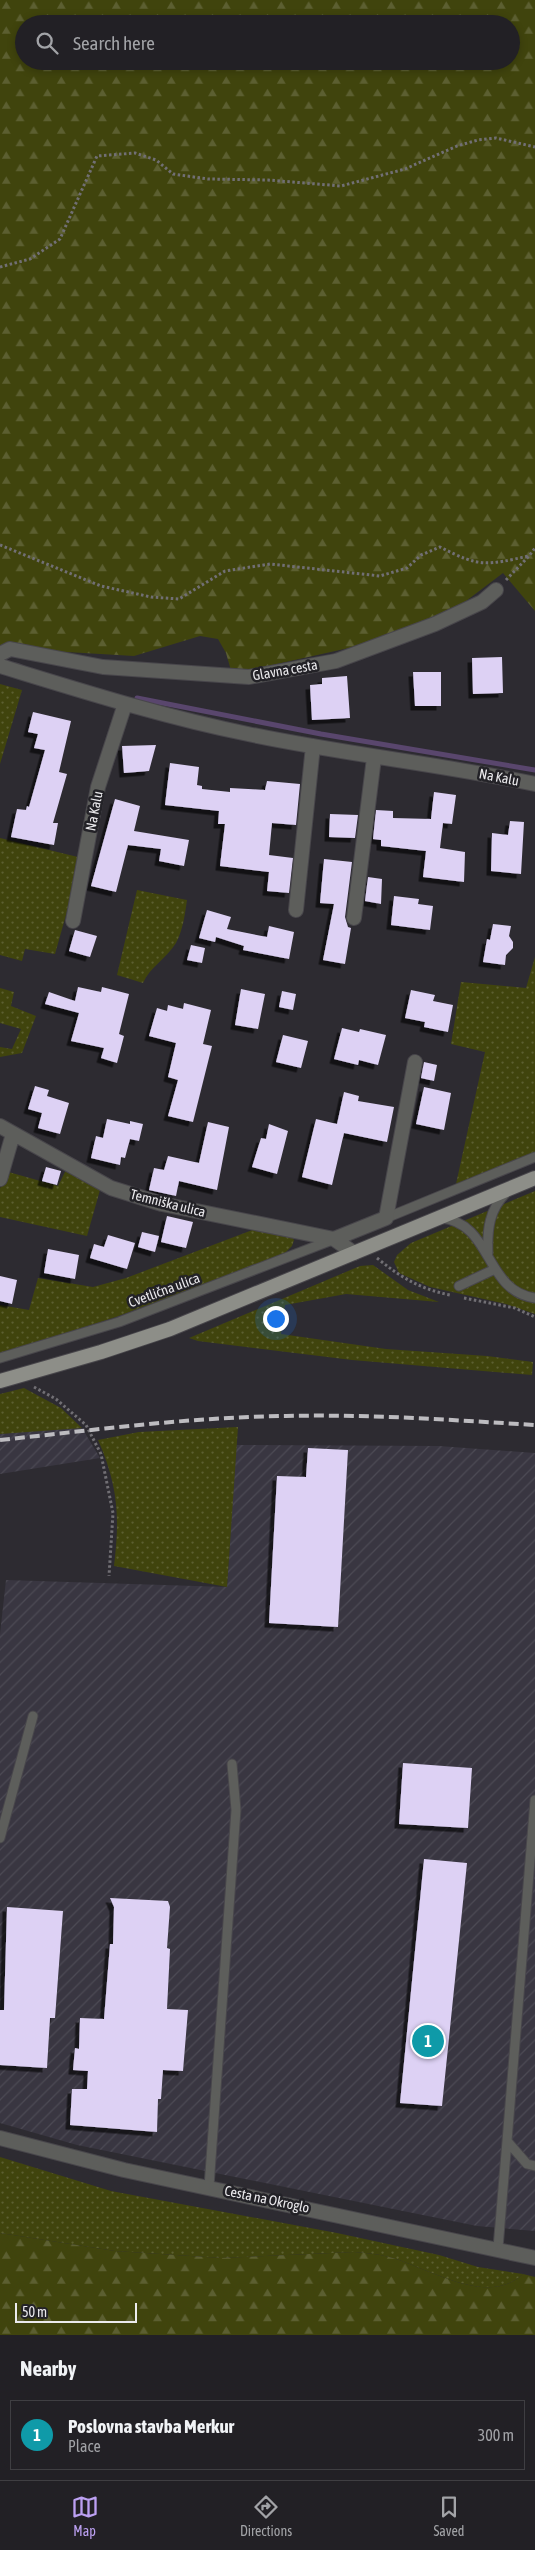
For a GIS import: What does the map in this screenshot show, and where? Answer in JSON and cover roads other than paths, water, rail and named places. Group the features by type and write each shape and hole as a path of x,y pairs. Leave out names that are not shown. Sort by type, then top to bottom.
{"main road":[{"path":"0,1381 101,1352 170,1328 535,1178"}],"street":[{"name":"Glavna cesta","path":"0,654 10,649 103,667 249,677 336,661 435,624 482,602 496,590"},
{"name":"Na Kalu","path":"0,666 124,704 247,734 374,758 484,773 535,784"},
{"name":"Na Kalu","path":"73,920 98,786 124,704"},
{"path":"296,910 313,746"},
{"path":"354,918 374,758"},
{"path":"334,1239 386,1218 415,1062"},
{"name":"Temniška ulica","path":"0,1126 111,1188 162,1204 334,1239"},
{"path":"0,1179 13,1134"},
{"path":"334,1239 354,1253"},
{"name":"Cesta na Okroglo","path":"0,2138 60,2155 498,2248 535,2258"}],"lane":[{"path":"386,1218 535,1157"},
{"path":"488,1254 487,1235 490,1216 500,1198 511,1188"},
{"path":"438,1218 456,1220 465,1227 488,1254 506,1286 524,1296 535,1298"},
{"name":"Cvetlična ulica","path":"0,1358 119,1322 334,1239"},
{"path":"459,1286 495,1269"},
{"path":"0,1838 32,1716"},
{"path":"209,2187 236,1810 232,1764"},
{"path":"498,2248 535,1800"},
{"path":"507,2141 526,2164 535,2166"}],"waterway":[{"path":"137,698 321,734 535,770"}],"railway":[{"path":"0,1440 143,1425 250,1417 379,1417 535,1425"}],"place":[{"name":"Poslovna stavba Merkur","path":"428,2041"}]}
